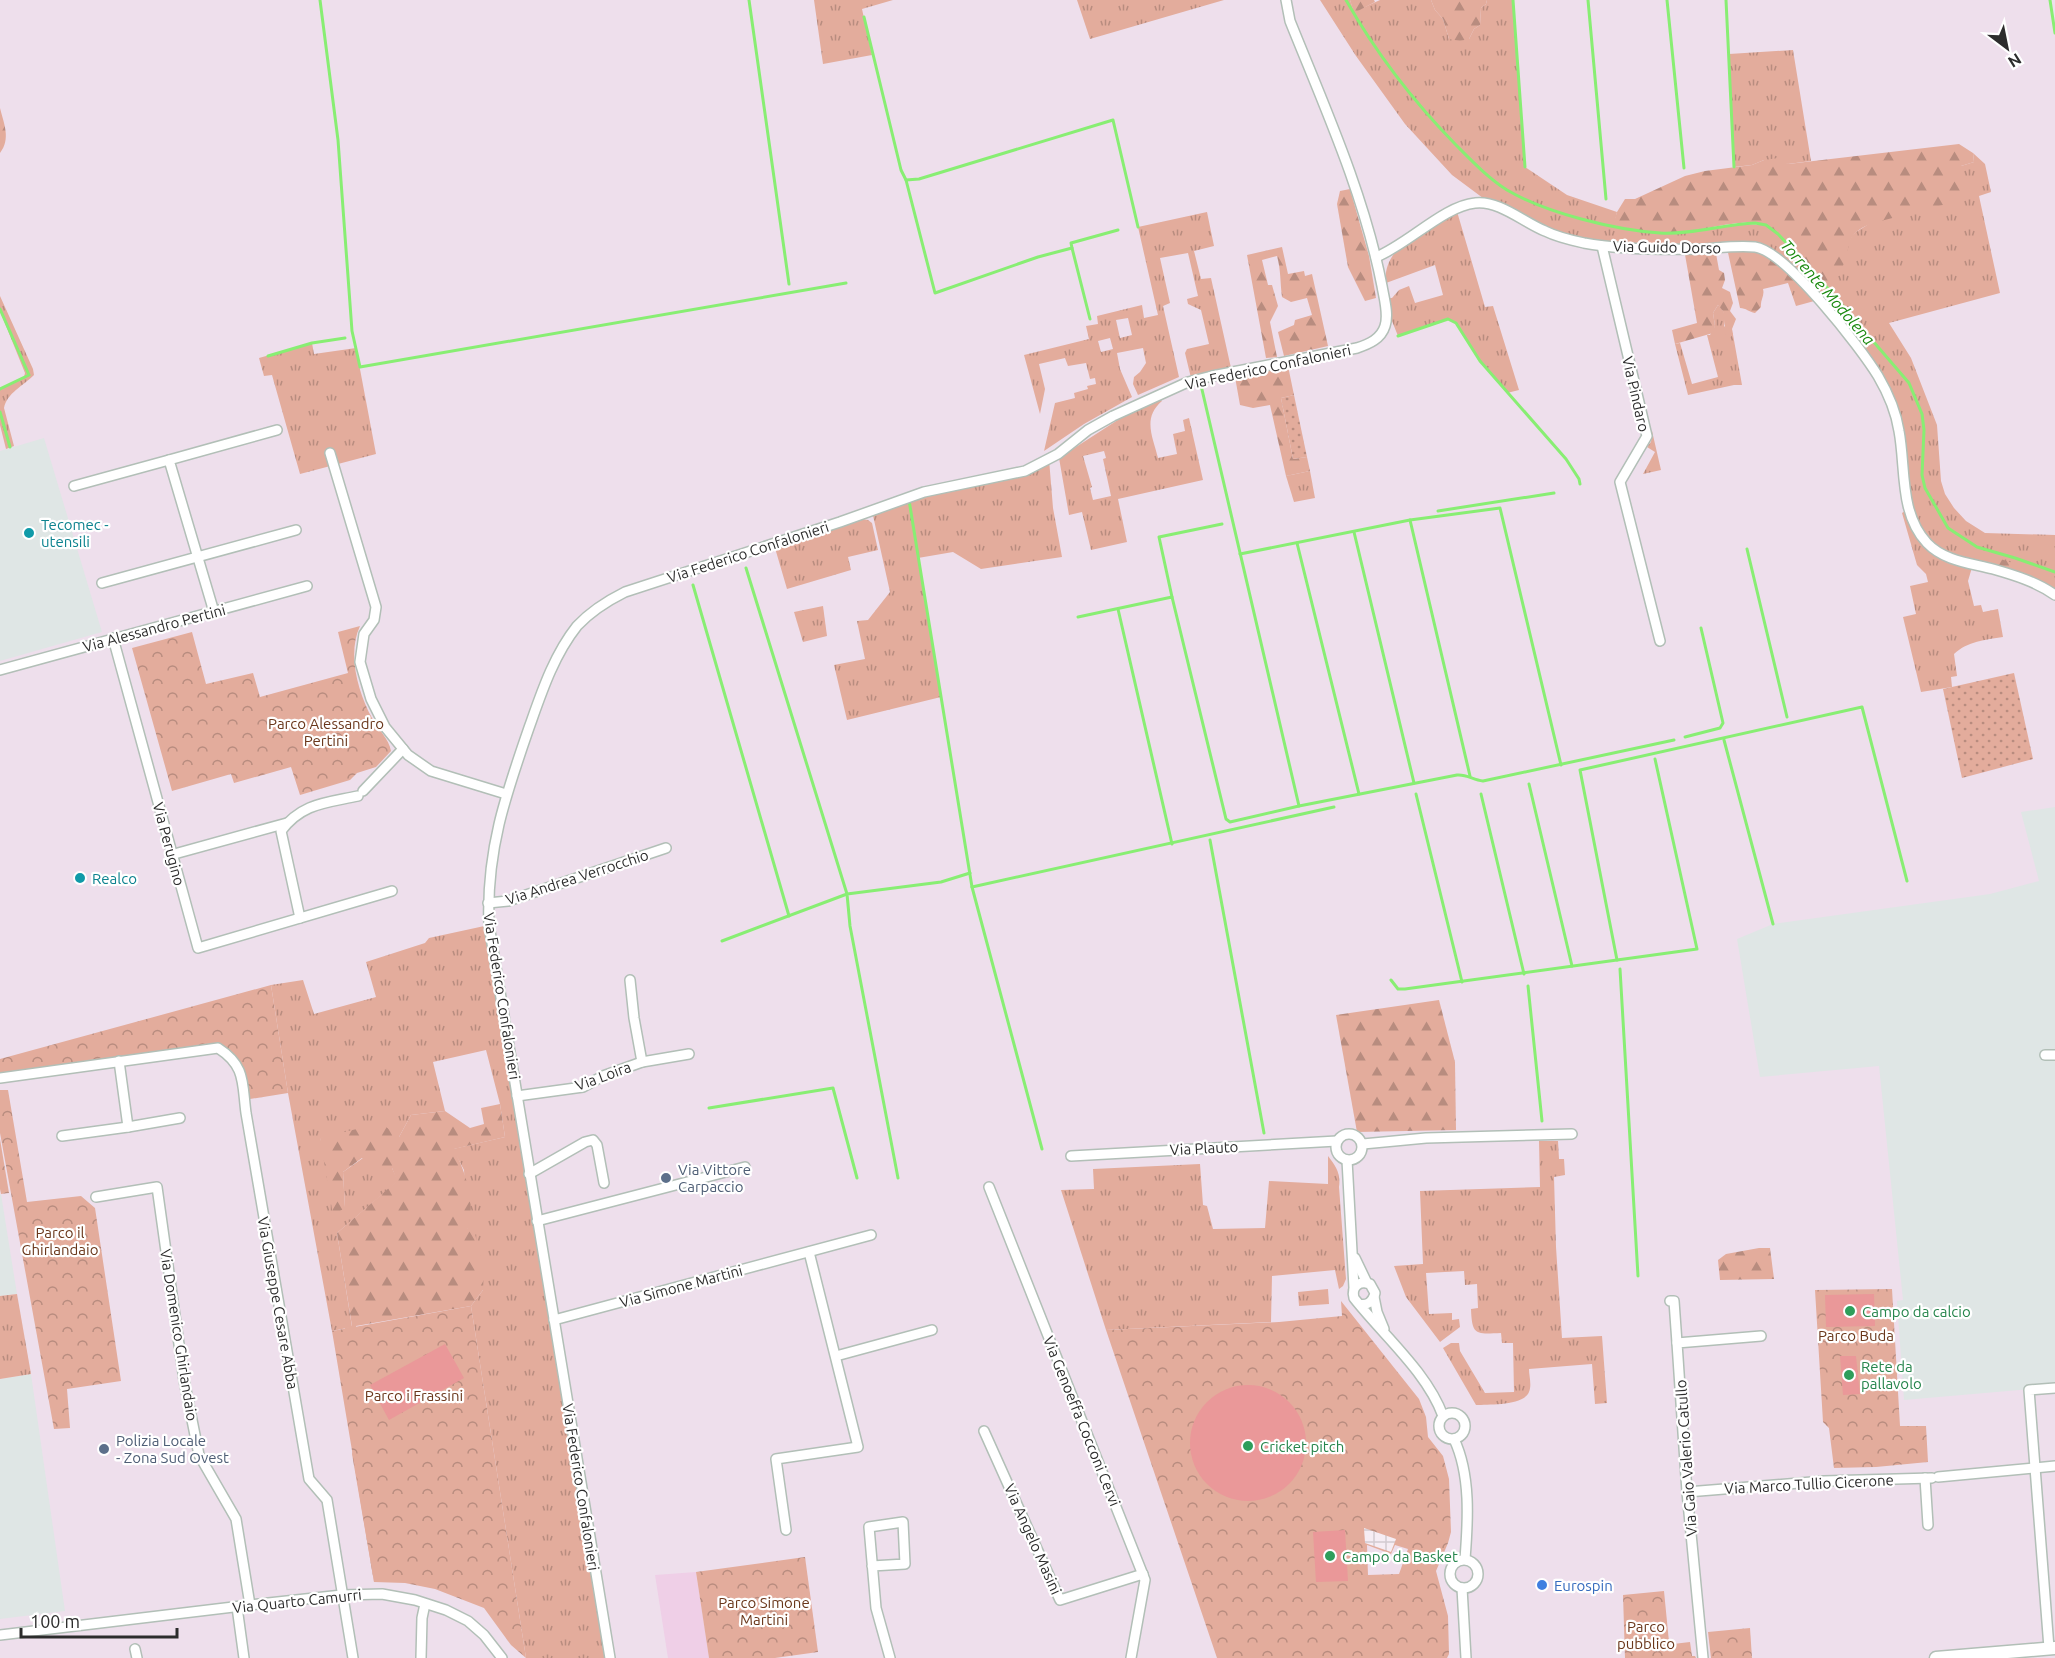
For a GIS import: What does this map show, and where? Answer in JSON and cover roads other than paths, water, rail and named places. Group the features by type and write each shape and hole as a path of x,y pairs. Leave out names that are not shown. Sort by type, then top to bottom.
{"main road":[{"path":"1936,1658 2052,1648"}],"street":[{"path":"1286,0 1290,21 1349,171 1376,257"},
{"name":"Via Guido Dorso","path":"1376,257 1400,245 1459,206 1476,202 1491,204 1554,235 1602,246 1674,250 1762,248 1797,275 1878,376 1887,393 1899,428 1908,509 1920,535 1940,554 2040,585 2055,595"},
{"name":"Via Pindaro","path":"1602,246 1647,436 1620,482 1660,641"},
{"name":"Via Federico Confalonieri","path":"610,1658 489,925 488,903 493,847 506,794 534,713 557,657 578,625 605,602 646,584 840,522 924,492 1025,471 1058,454 1088,430 1113,416 1188,382 1366,345 1380,336 1386,324 1385,304 1376,257"},
{"path":"74,486 277,430"},
{"path":"330,453 376,607 374,620 364,633 360,662 371,699 385,728 408,755 431,771 506,794"},
{"path":"169,460 214,612"},
{"path":"102,583 296,530"},
{"name":"Via Alessandro Pertini","path":"0,670 307,586"},
{"name":"Via Perugino","path":"113,638 198,948 392,891"},
{"name":"Via Perugino","path":"177,853 286,824 307,808 360,793 403,749"},
{"path":"286,824 281,831 300,918"},
{"name":"Via Andrea Verrocchio","path":"488,903 508,901 666,848"},
{"path":"630,980 642,1062"},
{"name":"Via Giuseppe Cesare Abba","path":"0,1078 218,1048 232,1057 240,1073 309,1479 327,1500 353,1658"},
{"name":"Via Loira","path":"517,1096 583,1087 603,1076 642,1062 689,1054"},
{"path":"119,1061 128,1127"},
{"path":"62,1136 180,1118"},
{"name":"Via Plauto","path":"1071,1156 1337,1141 1344,1134 1355,1135 1363,1144 1426,1138 1572,1134"},
{"path":"530,1174 585,1142 593,1140 597,1145 604,1183"},
{"path":"1337,1141 1336,1152 1342,1159 1347,1160 1358,1156 1363,1144"},
{"path":"1347,1160 1353,1295 1437,1400 1443,1416 1439,1425 1440,1432 1447,1438 1460,1437 1465,1430 1463,1419 1456,1414 1443,1416"},
{"path":"537,1221 745,1167"},
{"name":"Via Domenico Ghirlandaio","path":"96,1197 157,1187 184,1380 199,1455 236,1519 250,1605"},
{"name":"Via Genoeffa Cocconi Cervi","path":"989,1187 1145,1580 1131,1658"},
{"name":"Via Simone Martini","path":"554,1320 871,1235"},
{"path":"1352,1246 1357,1264 1367,1283 1374,1290 1380,1321 1389,1339"},
{"path":"786,1530 776,1459 858,1447 809,1252"},
{"path":"1354,1288 1360,1283 1367,1283"},
{"path":"1359,1304 1366,1304 1374,1297"},
{"name":"Via Gaio Valerio Catullo","path":"1670,1301 1674,1301 1687,1492 1703,1658"},
{"path":"836,1356 932,1330"},
{"path":"1677,1343 1761,1336"},
{"path":"2052,1648 2034,1468 2029,1390 2055,1388"},
{"name":"Via Angelo Masini","path":"984,1431 1060,1600 1143,1574"},
{"path":"1455,1439 1461,1453 1466,1493 1465,1559"},
{"name":"Via Marco Tullio Cicerone","path":"1687,1492 1824,1481 1932,1478 2055,1466"},
{"path":"1928,1525 1932,1478"},
{"path":"872,1566 905,1564 903,1522 869,1527 872,1566 876,1608 890,1658"},
{"path":"1465,1559 1473,1563 1479,1574 1473,1585 1462,1588 1454,1584 1450,1574 1454,1564 1465,1559"},
{"path":"1462,1588 1466,1658"},
{"name":"Via Quarto Camurri","path":"0,1635 237,1606 342,1595 382,1594 425,1604 457,1615 473,1624 502,1658"},
{"path":"421,1658 422,1618 425,1604"},
{"path":"237,1606 244,1658"}],"waterway":[{"path":"320,0 338,140 352,331 360,367 846,283"},
{"path":"749,0 789,284"},
{"name":"Torrente Modolena","path":"1346,0 1383,58 1425,111 1474,163 1507,190 1561,213 1623,228 1672,233 1755,223 1766,225 1778,234 1909,383 1922,414 1924,430 1922,475 1925,488 1948,528 1977,547 2055,572"},
{"path":"1513,0 1525,167"},
{"path":"1588,0 1606,199"},
{"path":"1667,0 1684,168"},
{"path":"1726,0 1734,167"},
{"path":"2050,0 2055,33"},
{"path":"864,17 901,170 906,180 935,293 1038,257 1072,248 1090,319"},
{"path":"906,180 919,179 1113,120 1138,227"},
{"path":"1072,248 1071,243 1118,230"},
{"path":"0,309 29,375 0,389"},
{"path":"1398,336 1448,319 1456,323 1480,361 1566,459 1580,484"},
{"path":"268,356 312,343 345,338"},
{"path":"1200,381 1299,806"},
{"path":"0,412 10,447"},
{"path":"1438,511 1554,493"},
{"path":"909,500 972,887 1042,1149"},
{"path":"1240,554 1410,520 1500,508 1561,765"},
{"path":"1410,520 1470,776"},
{"path":"1172,597 1159,537 1222,524"},
{"path":"1354,532 1414,783"},
{"path":"1297,543 1359,794"},
{"path":"1747,549 1787,717"},
{"path":"722,941 847,894 746,568"},
{"path":"693,585 789,916"},
{"path":"1078,617 1172,597 1226,819 1230,822 1457,775 1483,781 1674,740"},
{"path":"1118,609 1172,844"},
{"path":"1685,737 1720,728 1723,723 1701,628"},
{"path":"1391,980 1398,989 1405,989 1617,960 1580,770 1862,707 1907,881"},
{"path":"1724,740 1773,924"},
{"path":"1617,960 1697,949 1655,759"},
{"path":"1529,784 1572,966"},
{"path":"1416,794 1462,982"},
{"path":"1481,794 1524,974"},
{"path":"972,887 1334,807"},
{"path":"1210,840 1264,1133"},
{"path":"898,1178 850,926 847,894 941,882 970,873"},
{"path":"1620,969 1638,1276"},
{"path":"1528,986 1542,1121"},
{"path":"709,1108 833,1088 857,1178"}],"place":[{"name":"Tecomec - utensili","path":"29,533"},
{"name":"Realco","path":"80,878"},
{"name":"Via Vittore Carpaccio","path":"666,1178"},
{"name":"Campo da calcio","path":"1850,1311"},
{"name":"Rete da pallavolo","path":"1849,1375"},
{"name":"Cricket pitch","path":"1248,1446"},
{"name":"Polizia Locale - Zona Sud Ovest","path":"104,1449"},
{"name":"Campo da Basket","path":"1330,1556"},
{"name":"Eurospin","path":"1542,1585"}],"park label":[{"name":"Parco Alessandro Pertini","path":"326,732"},
{"name":"Parco il Ghirlandaio","path":"60,1240"},
{"name":"Parco Buda","path":"1856,1335"},
{"name":"Parco i Frassini","path":"414,1395"},
{"name":"Parco Simone Martini","path":"764,1610"},
{"name":"Parco pubblico","path":"1646,1634"}]}
